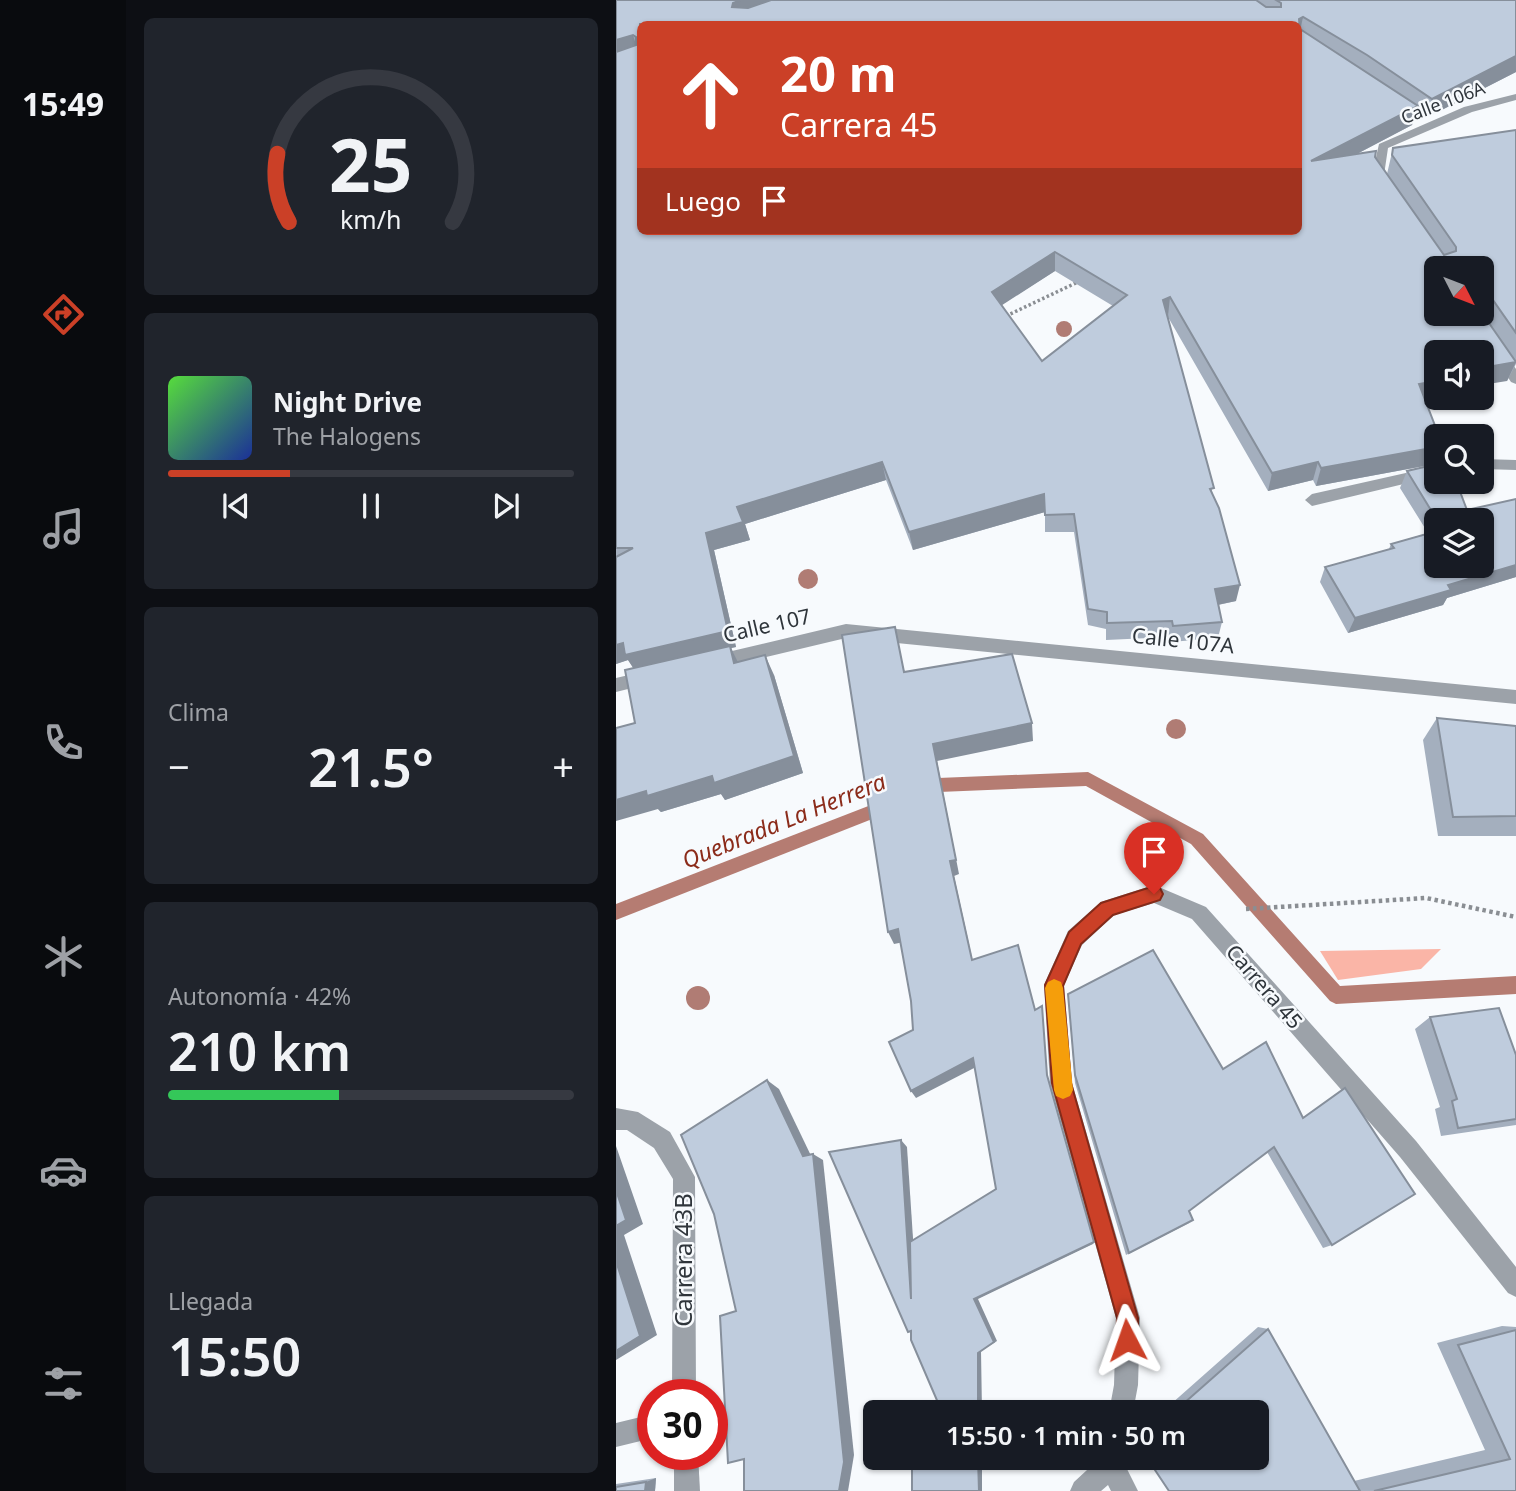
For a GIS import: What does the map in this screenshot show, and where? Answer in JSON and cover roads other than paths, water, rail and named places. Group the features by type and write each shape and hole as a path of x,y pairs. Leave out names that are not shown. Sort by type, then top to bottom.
{"street":[{"name":"Calle 106A","path":"1394,198 1378,175 1383,146 1421,123 1516,97"},
{"path":"1480,326 1516,379"},
{"path":"1494,465 1516,466"},
{"path":"1312,500 1424,474"},
{"name":"Calle 107","path":"697,666 846,631"},
{"name":"Calle 107A","path":"846,631 1516,696"},
{"path":"616,685 670,672"},
{"name":"Carrera 45","path":"1123,1400 1128,1318 1061,1083 1054,985 1075,938 1108,908 1154,894 1199,914 1408,1149 1516,1285"},
{"name":"Carrera 43B","path":"616,1119 630,1121 662,1140 684,1177 684,1379"},
{"path":"616,1434 637,1429"},
{"path":"686,1470 687,1491"},
{"path":"1083,1491 1103,1470"},
{"path":"1116,1470 1125,1491"}],"waterway":[{"name":"Quebrada La Herrera","path":"923,791 938,785 1088,779 1197,839 1336,995 1516,985"},
{"name":"Quebrada La Herrera","path":"616,912 889,805"}]}
